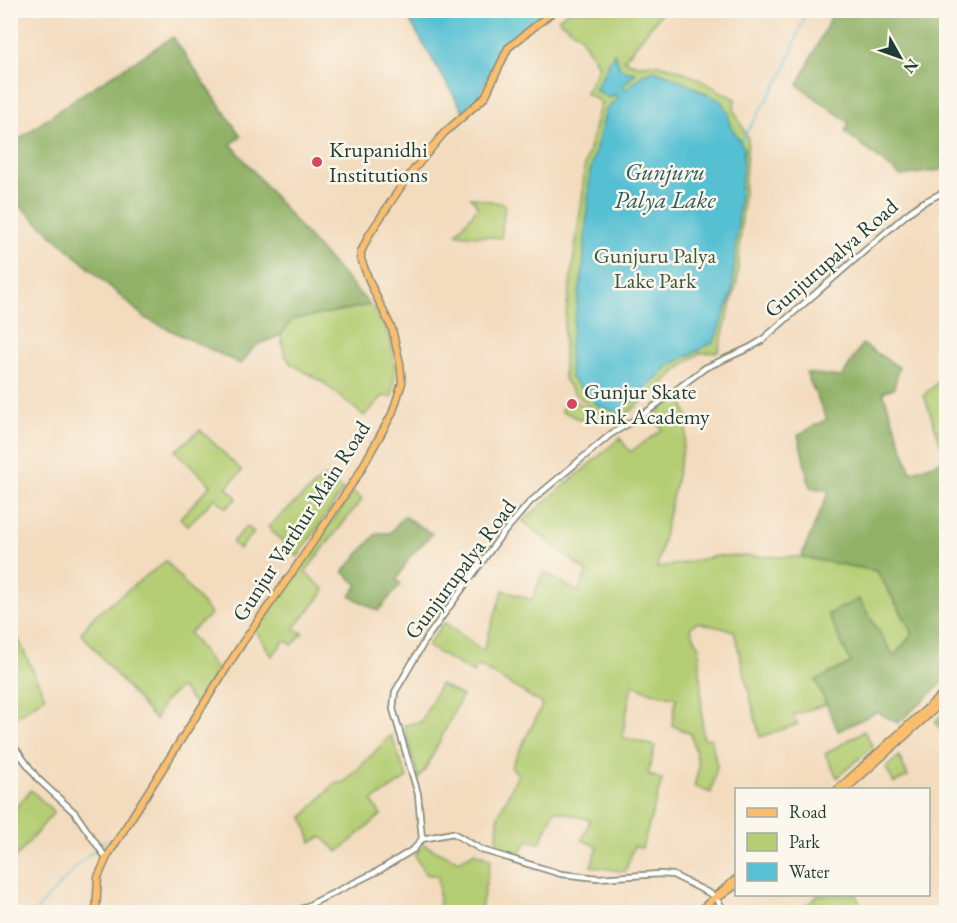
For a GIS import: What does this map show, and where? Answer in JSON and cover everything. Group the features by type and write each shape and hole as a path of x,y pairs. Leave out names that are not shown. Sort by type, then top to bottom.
{"main road":[{"name":"Gunjur Varthur Main Road","path":"96,912 98,877 106,858 243,642 358,475 392,414 402,383 400,363 392,329 361,259 361,252 369,235 406,178 444,133 485,97 508,48 555,10"},
{"path":"838,788 946,691"},
{"path":"846,788 946,699"},
{"path":"698,912 735,880"},
{"path":"703,912 716,897 735,886"}],"street":[{"name":"Gunjurupalya Road","path":"422,839 418,794 393,709 394,695 426,639 506,528 553,482 611,434 640,417 705,368 761,341 907,214 922,203 946,191"},
{"path":"10,741 39,778 75,813 106,858"},
{"path":"295,912 384,868 414,849 422,839 453,833 482,850 561,873 598,878 673,875 716,897 725,912"}],"green space":[{"name":"Gunjuru Palya Lake","path":"569,11 663,11 624,60 639,65 656,64 680,70 735,99 734,110 748,139 737,282 718,352 700,353 618,422 609,423 574,393 564,379 564,328 584,169 601,102 585,93 599,67 581,37 558,19"},
{"path":"834,11 946,11 946,163 941,170 901,176 845,132 849,123 798,85"},
{"path":"173,37 241,136 231,144 304,232 370,305 292,320 281,335 255,346 241,364 145,318 11,198 11,145 76,98"},
{"path":"471,197 505,204 501,238 456,234 478,207"},
{"path":"370,305 389,336 395,372 392,397 383,396 364,416 324,383 290,363 284,353 281,335 292,320"},
{"path":"862,344 899,367 894,388 883,392 911,472 946,459 946,680 898,723 877,712 838,731 816,680 851,663 828,614 859,599 894,656 913,633 877,571 801,557 829,491 810,487 798,435 827,419 806,373 842,377"},
{"path":"946,375 946,459 924,395"},
{"path":"680,395 689,420 657,568 718,556 801,557 877,571 913,633 894,657 859,600 828,614 851,663 816,680 826,704 793,715 798,724 760,737 734,631 697,622 690,628 699,647 703,738 711,739 717,766 711,793 694,786 699,767 691,734 672,725 676,698 632,684 622,737 655,746 648,774 662,780 642,848 634,846 625,872 591,866 598,847 582,840 590,820 555,810 540,843 528,840 519,854 497,845 498,816 518,774 511,767 543,704 478,665 473,673 427,646 444,622 483,651 503,590 532,600 543,572 578,592 587,572 523,521 620,438 630,452 662,430 653,415"},
{"name":"Gunjur Skate Rink Academy","path":"568,398 592,410 586,422 561,411"},
{"path":"200,430 242,471 226,487 237,498 226,508 215,498 188,525 180,518 211,485 175,451"},
{"path":"324,477 343,490 298,557 268,527"},
{"path":"353,492 362,499 305,572 325,590 294,629 303,633 292,645 285,640 272,656 255,630"},
{"path":"404,516 432,534 409,558 397,580 401,584 378,611 350,596 358,585 343,572 377,533 390,533"},
{"path":"247,526 254,533 239,549 232,542"},
{"path":"166,561 211,614 189,633 218,671 197,706 180,687 164,702 155,720 81,633 95,615"},
{"path":"15,632 45,697 11,720 10,637"},
{"path":"440,684 462,696 425,770 418,779 404,725 421,722"},
{"path":"946,711 946,739 935,721"},
{"path":"864,731 873,747 837,777 825,754"},
{"path":"391,735 407,778 372,801 381,815 338,852 322,837 311,842 303,817 335,783 347,780"},
{"path":"899,756 908,776 894,783 886,768"},
{"path":"31,790 54,812 11,863 11,813"},
{"path":"424,845 459,861 475,852 491,859 480,912 440,912 438,876 425,874 415,855"},
{"path":"817,896 856,896 864,912 794,912"}],"water":[{"path":"404,11 548,11 506,41 477,99 463,111"},
{"name":"Gunjuru Palya Lake","path":"614,53 622,70 636,73 623,86 625,90 644,74 654,70 721,101 729,114 729,123 744,148 732,294 714,342 669,366 619,413 597,405 571,378 569,351 583,270 590,172 606,110 618,98 615,94 610,98 595,90"}],"waterway":[{"path":"740,143 783,74 807,10"},
{"path":"35,912 80,863 106,839"}],"place":[{"name":"Krupanidhi Institutions","path":"317,162"},
{"name":"Gunjur Skate Rink Academy","path":"572,404"}],"park label":[{"name":"Gunjuru Palya Lake Park","path":"655,268"}]}
